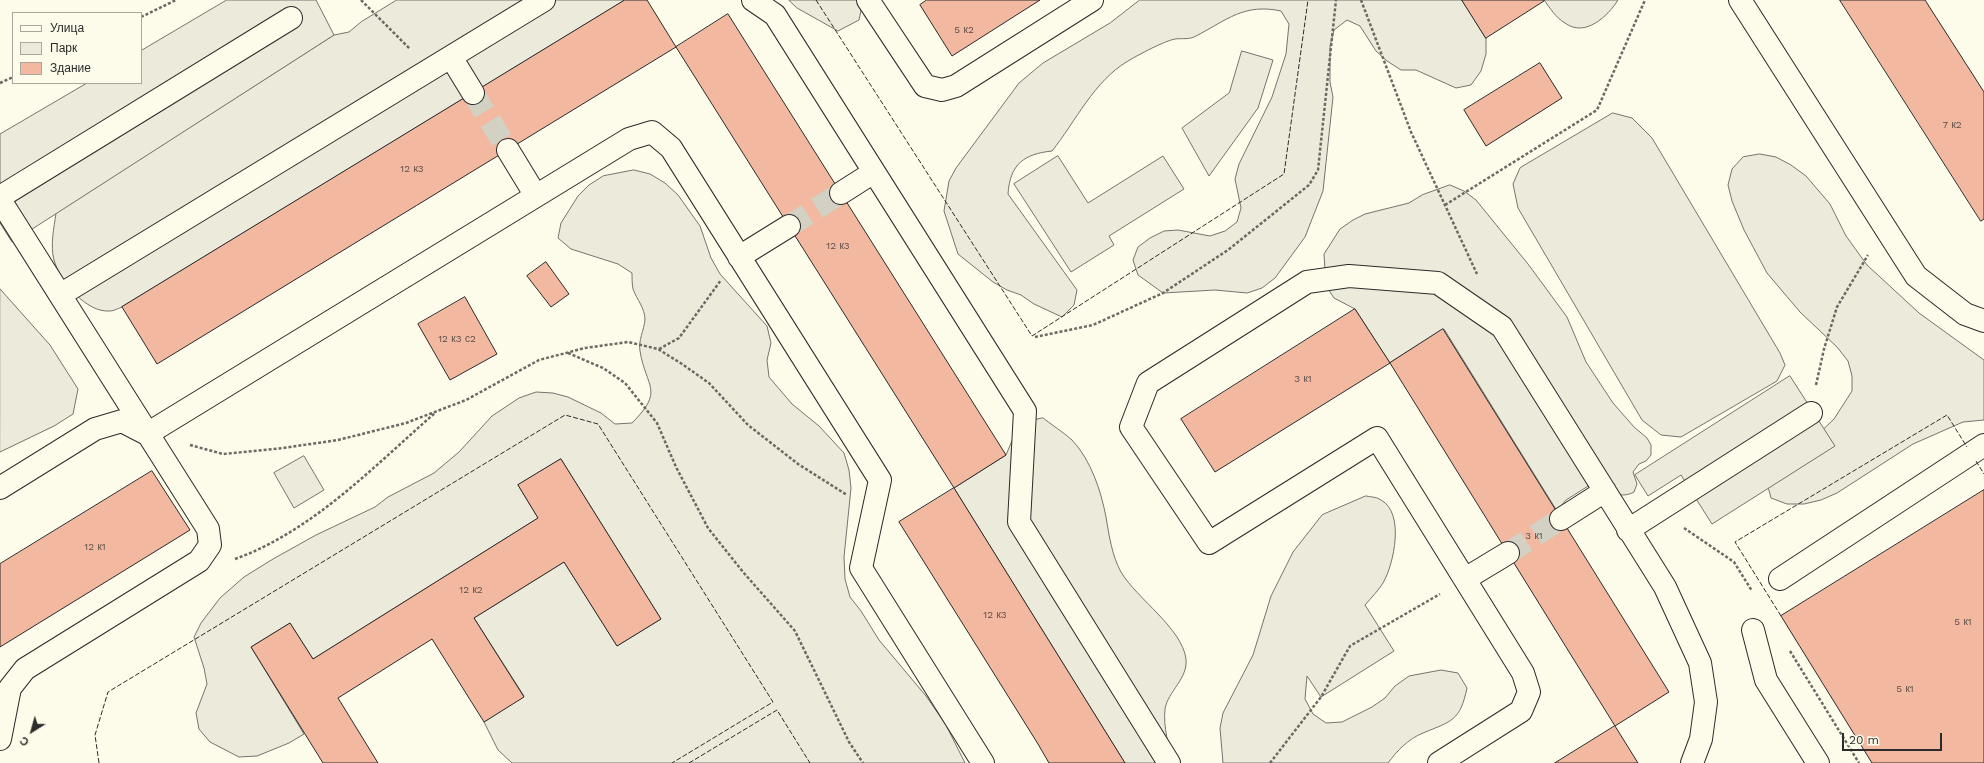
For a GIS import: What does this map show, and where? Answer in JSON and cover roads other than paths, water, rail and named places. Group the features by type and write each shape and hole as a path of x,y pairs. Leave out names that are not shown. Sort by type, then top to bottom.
{"lane":[{"path":"60,295 544,0"},
{"path":"754,0 775,15 1025,411 1019,522 1169,763"},
{"path":"868,0 925,86 942,90 956,86 1092,0"},
{"path":"1740,0 1916,276 1965,314 1984,321"},
{"path":"0,739 10,688 25,668 199,561 210,545 208,529 0,199 290,18"},
{"path":"451,57 473,93"},
{"path":"147,434 629,139 652,132 671,148 880,480 862,568 983,763"},
{"path":"508,150 536,196"},
{"path":"841,193 874,172"},
{"path":"739,257 789,226"},
{"path":"1439,763 1521,711 1529,692 1523,674 1377,438 1209,544 1131,427 1148,383 1307,282 1349,276 1438,283 1502,327 1665,587 1700,663 1706,702 1701,739 1692,763"},
{"path":"1628,530 1811,413"},
{"path":"0,488 95,429 122,420 147,434"},
{"path":"1780,580 1984,445"},
{"path":"1561,519 1605,491"},
{"path":"1465,579 1508,553"},
{"path":"1753,630 1766,680 1818,763"}],"tunnel":[{"path":"473,93 508,150"},
{"path":"789,226 841,193"},
{"path":"1508,553 1561,519"}]}
